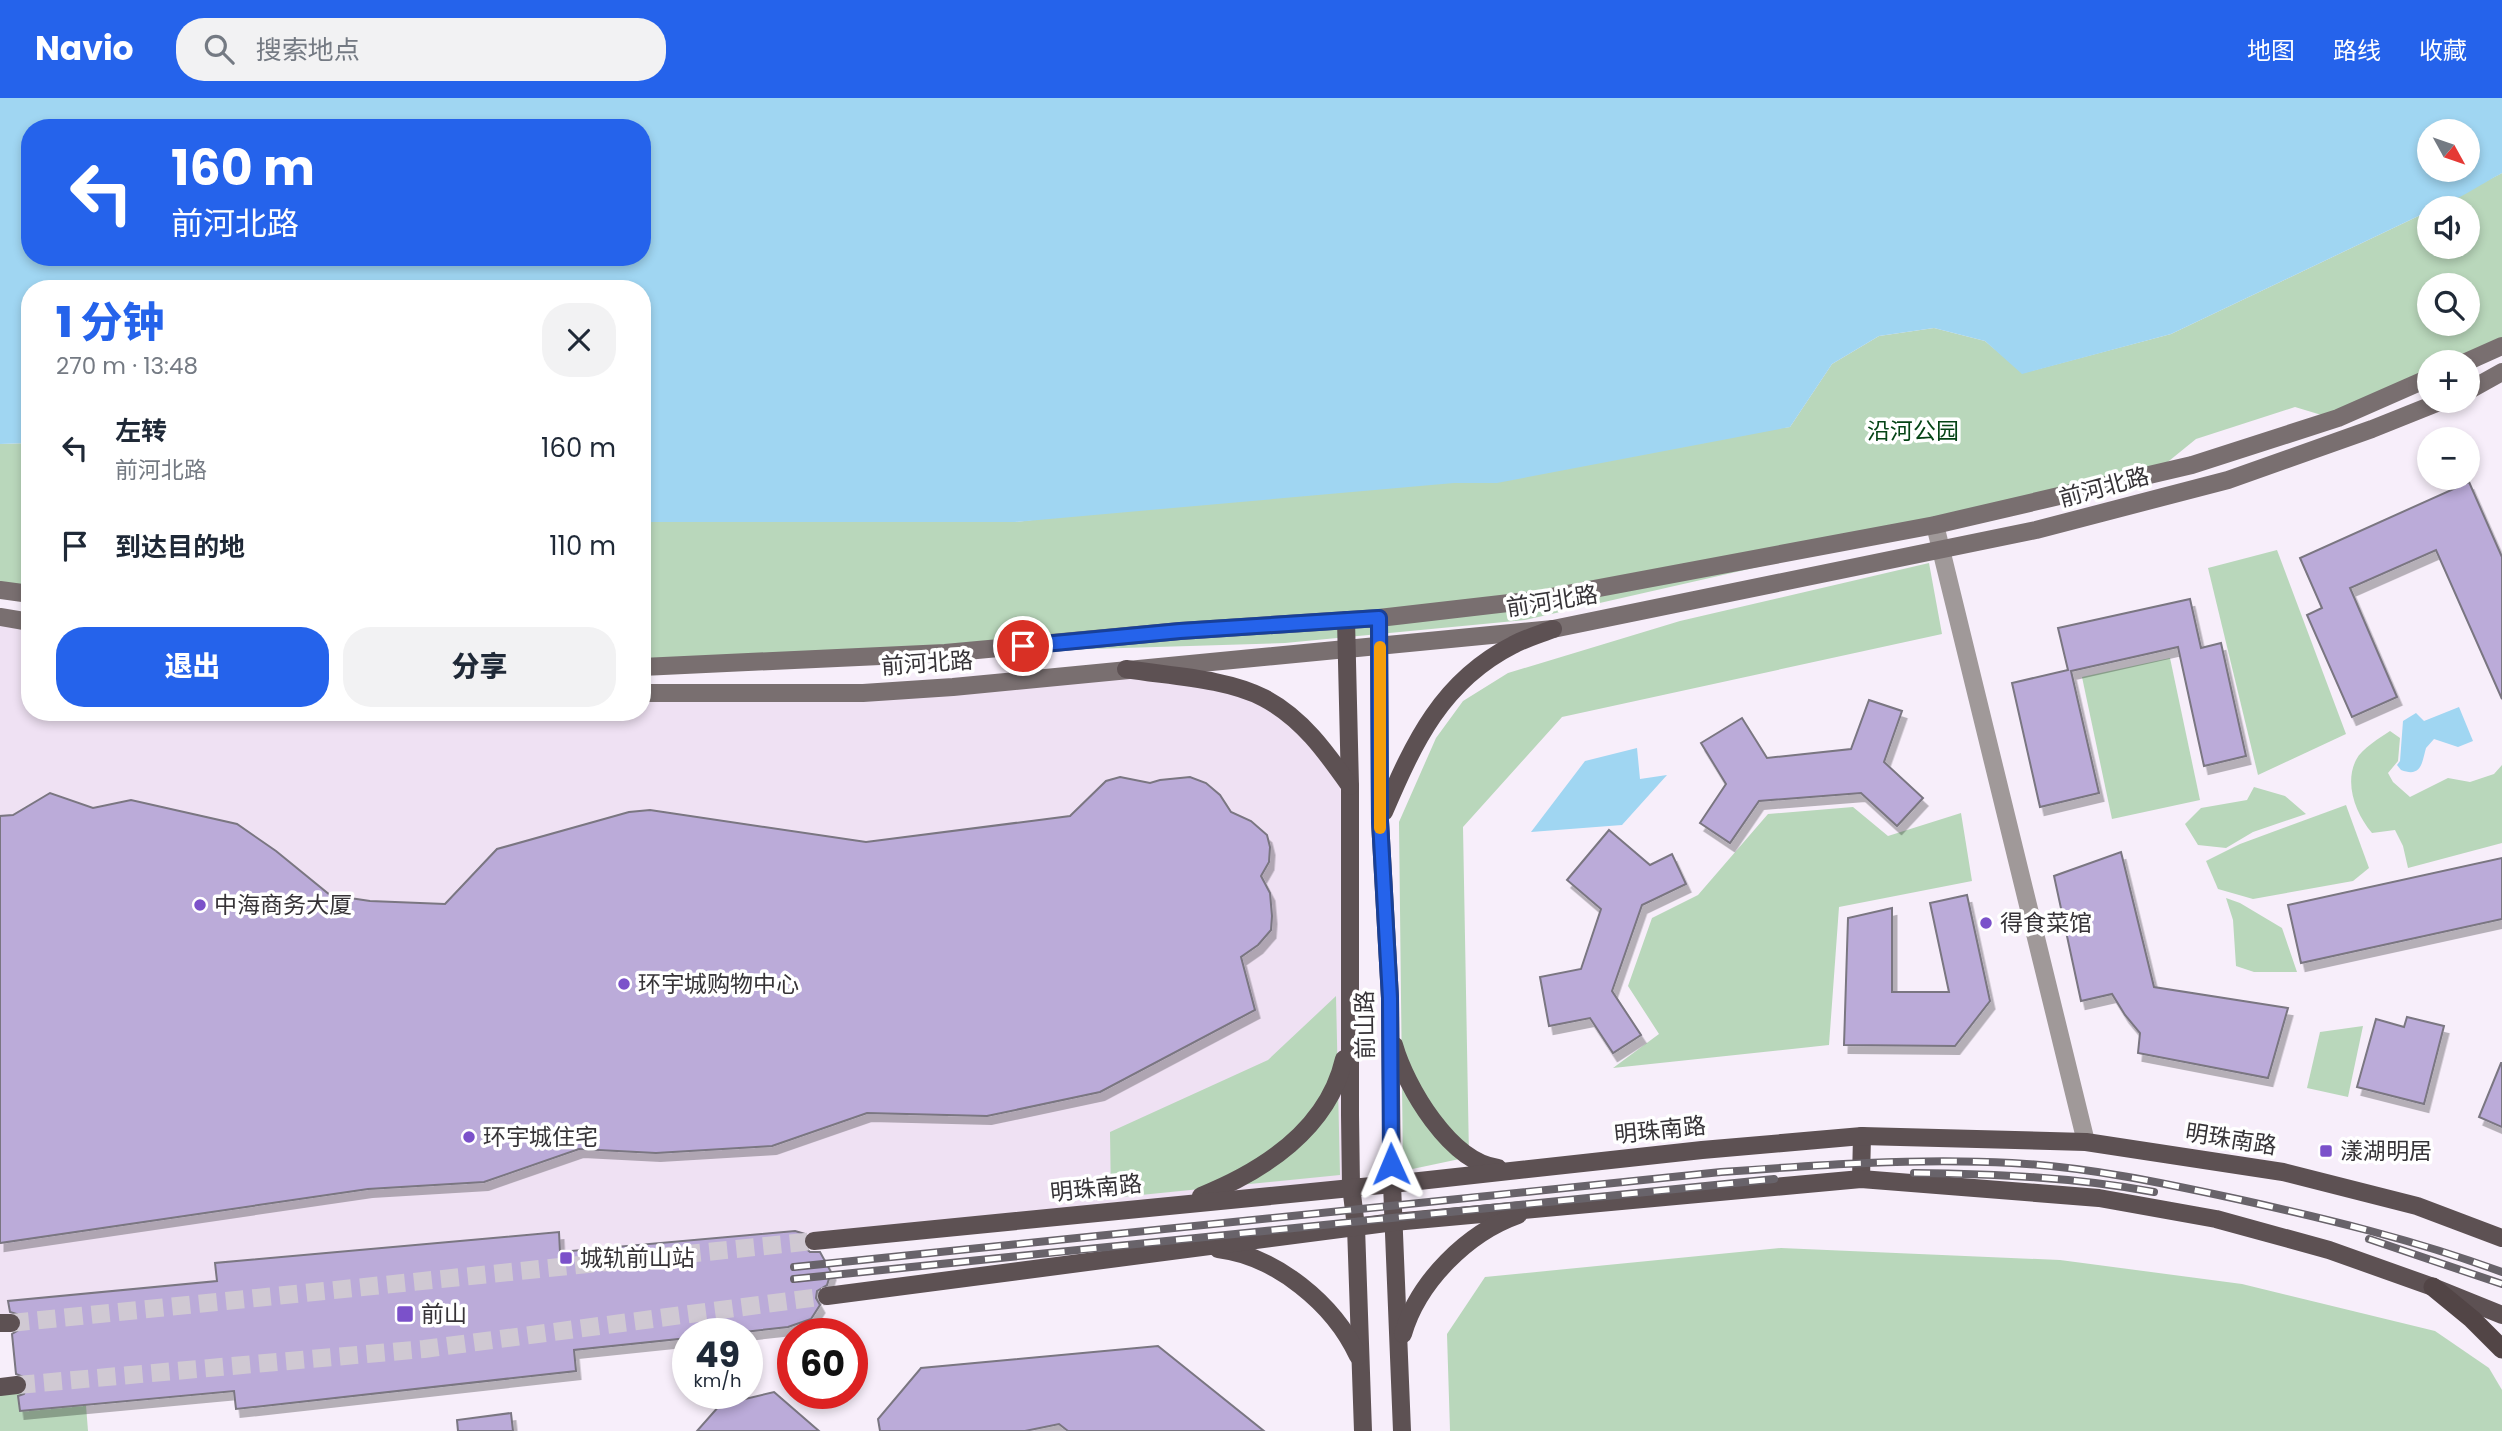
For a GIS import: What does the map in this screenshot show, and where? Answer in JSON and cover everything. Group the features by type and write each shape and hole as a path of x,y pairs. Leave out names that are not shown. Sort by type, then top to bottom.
{"highway":[{"path":"2433,1287 2472,1319 2502,1349"}],"main road":[{"path":"2480,356 2502,346"},
{"path":"2480,384 2502,372"},
{"name":"前河北路","path":"651,667 945,653 1180,631 1379,618 1535,600 1935,526 2192,465 2338,418 2417,383"},
{"name":"前河北路","path":"651,693 863,693 1553,629 2036,530 2228,480 2417,411"},
{"path":"0,590 21,593"},
{"path":"0,617 21,620"},
{"name":"前山路","path":"1379,618 1380,821 1390,1029 1392,1184 1402,1431"},
{"name":"前山路","path":"1346,620 1350,786 1351,1186 1356,1227 1363,1431"},
{"path":"1380,821 1423,729 1448,694 1478,668 1512,645 1553,629"},
{"path":"1126,669 1226,685 1262,697 1292,716 1314,738 1350,786"},
{"path":"1390,1029 1396,1052 1414,1091 1448,1138 1475,1161 1493,1168 1519,1170"},
{"path":"1172,1204 1236,1181 1287,1148 1325,1105 1341,1073 1349,1035"},
{"path":"1861,1179 1862,1136"},
{"name":"明珠南路","path":"814,1241 1862,1136 2085,1142 2283,1172 2417,1206 2502,1238"},
{"path":"827,1296 1394,1222 1861,1179 2099,1198 2216,1219 2329,1250 2502,1315"},
{"path":"1399,1358 1407,1321 1416,1300 1433,1280 1474,1239 1513,1217 1535,1209"},
{"path":"1201,1247 1242,1254 1268,1265 1295,1282 1318,1300 1331,1315 1349,1339 1360,1361"}],"street":[{"path":"1935,526 2085,1142"}],"shaded area":[{"path":"0,617 21,620 21,721 651,721 651,691 864,693 1126,670 1262,697 1349,787 1351,1186 0,1323"}],"green space":[{"name":"沿河公园","path":"2502,173 2502,353 2480,365 2480,350 2417,350 2417,391 2338,420 2295,407 2196,439 2148,478 1525,620 1285,643 651,663 651,522 1015,522 1790,427 1832,364 1879,336 1934,328 1985,341 2023,373 2171,334 2417,217 2417,259 2480,259 2480,196 2457,196"},
{"path":"21,443 21,586 0,582 0,444"},
{"path":"2277,550 2346,734 2258,775 2208,568"},
{"path":"1929,563 1942,634 1562,717 1463,827 1469,1157 1403,1171 1399,822 1436,738 1463,701 1508,673 1680,621"},
{"path":"2170,658 2200,800 2112,819 2082,677"},
{"path":"2390,731 2400,738 2398,761 2388,773 2393,782 2410,797 2448,778 2470,782 2494,774 2502,765 2502,843 2408,868 2403,846 2395,830 2372,833 2353,798 2351,779 2356,760 2362,751"},
{"path":"2254,787 2285,796 2306,814 2253,832 2226,848 2198,845 2185,824 2201,808 2247,800"},
{"path":"2346,805 2369,868 2353,881 2253,899 2218,889 2206,861 2240,844"},
{"path":"1853,807 1888,836 1961,813 1972,881 1839,907 1829,1045 1613,1068 1659,1034 1628,986 1652,918 1698,895 1768,814"},
{"path":"2226,898 2240,903 2282,928 2297,972 2254,972 2236,966 2233,920"},
{"path":"1336,996 1340,1175 1111,1198 1110,1132 1268,1060"},
{"path":"2363,1026 2348,1097 2307,1088 2320,1032"},
{"path":"1781,1248 2060,1260 2242,1284 2435,1331 2489,1368 2502,1390 2502,1431 1450,1431 1447,1334 1485,1277"},
{"path":"84,1380 88,1431 0,1431 0,1387"}],"water":[{"path":"0,98 2502,98 2502,173 2460,196 2417,196 2417,217 2171,334 2022,374 1985,341 1934,328 1879,336 1832,364 1790,427 1497,483 1454,483 1015,522 651,522 651,280 21,280 21,443 0,444"},
{"path":"2459,707 2473,741 2458,747 2434,739 2426,748 2417,770 2401,770 2397,765 2400,761 2403,721 2416,713 2424,721"},
{"path":"1637,748 1640,779 1667,775 1622,825 1531,832 1585,761"}],"building":[{"path":"2451,490 2473,490 2502,557 2502,699 2436,550 2350,588 2397,697 2352,717 2307,615 2322,608 2300,558"},
{"path":"2190,599 2201,648 2221,643 2246,756 2204,766 2178,647 2071,671 2099,793 2040,807 2012,683 2068,670 2058,628"},
{"path":"1869,700 1902,711 1884,762 1923,798 1897,826 1861,793 1759,801 1730,843 1700,823 1726,784 1701,743 1742,718 1767,758 1851,749"},
{"name":"环宇城购物中心","path":"1120,777 1150,783 1190,777 1206,783 1220,795 1231,812 1251,821 1267,835 1270,847 1269,862 1261,876 1270,893 1272,916 1271,930 1258,945 1241,957 1255,1010 1100,1092 987,1116 867,1113 772,1146 656,1153 579,1149 484,1182 368,1189 0,1243 0,816 13,815 50,793 93,808 131,800 237,824 276,851 330,895 370,901 445,904 497,849 629,812 650,810 866,842 1070,816 1106,781"},
{"path":"1609,830 1650,865 1672,854 1686,884 1642,905 1612,991 1641,1035 1613,1053 1590,1018 1549,1026 1540,977 1581,969 1601,909 1567,880"},
{"path":"2121,852 2154,987 2288,1008 2268,1078 2138,1053 2140,1033 2112,994 2081,1001 2054,876"},
{"path":"2502,858 2502,919 2301,963 2288,905"},
{"path":"1967,895 1990,1001 1955,1046 1844,1045 1848,918 1892,908 1892,992 1949,992 1930,903"},
{"path":"2407,1017 2444,1026 2424,1104 2357,1087 2376,1019 2404,1027"},
{"path":"2502,1063 2502,1127 2479,1117"},
{"path":"795,1231 805,1234 804,1247 810,1252 820,1252 831,1272 827,1285 817,1291 816,1298 820,1305 812,1318 777,1318 777,1328 763,1330 763,1318 672,1318 672,1340 574,1350 576,1371 236,1409 234,1391 20,1411 18,1396 24,1394 28,1384 26,1378 16,1374 12,1334 20,1329 22,1322 17,1314 10,1312 8,1301 217,1281 215,1263 559,1232 560,1252"},
{"path":"1158,1346 1264,1431 1068,1431 1059,1424 1025,1431 880,1431 878,1419 921,1368"},
{"path":"774,1392 777,1395 777,1409 794,1409 819,1431 697,1431 716,1409 763,1409 763,1395"},
{"path":"511,1413 513,1431 458,1431 457,1420"}],"tunnel":[{"path":"11,1323 814,1241"},
{"path":"17,1385 424,1349 827,1296"}],"railway":[{"path":"794,1267 1721,1172 1939,1161 2040,1165 2153,1182 2371,1231 2502,1272"},
{"path":"1914,1173 2034,1177 2154,1192"},
{"path":"794,1279 1774,1179"},
{"path":"2369,1239 2502,1284"}],"slow traffic":[{"path":"1380,647 1380,828"}],"place":[{"name":"中海商务大厦","path":"200,905"},
{"name":"得食菜馆","path":"1986,923"},
{"name":"环宇城购物中心","path":"624,984"},
{"name":"环宇城住宅","path":"469,1137"},
{"name":"漾湖明居","path":"2326,1151"},
{"name":"城轨前山站","path":"566,1258"},
{"name":"前山","path":"405,1314"}],"route":[{"path":"1023,646 1180,631 1379,618 1380,821 1390,998 1391,1164"}]}
